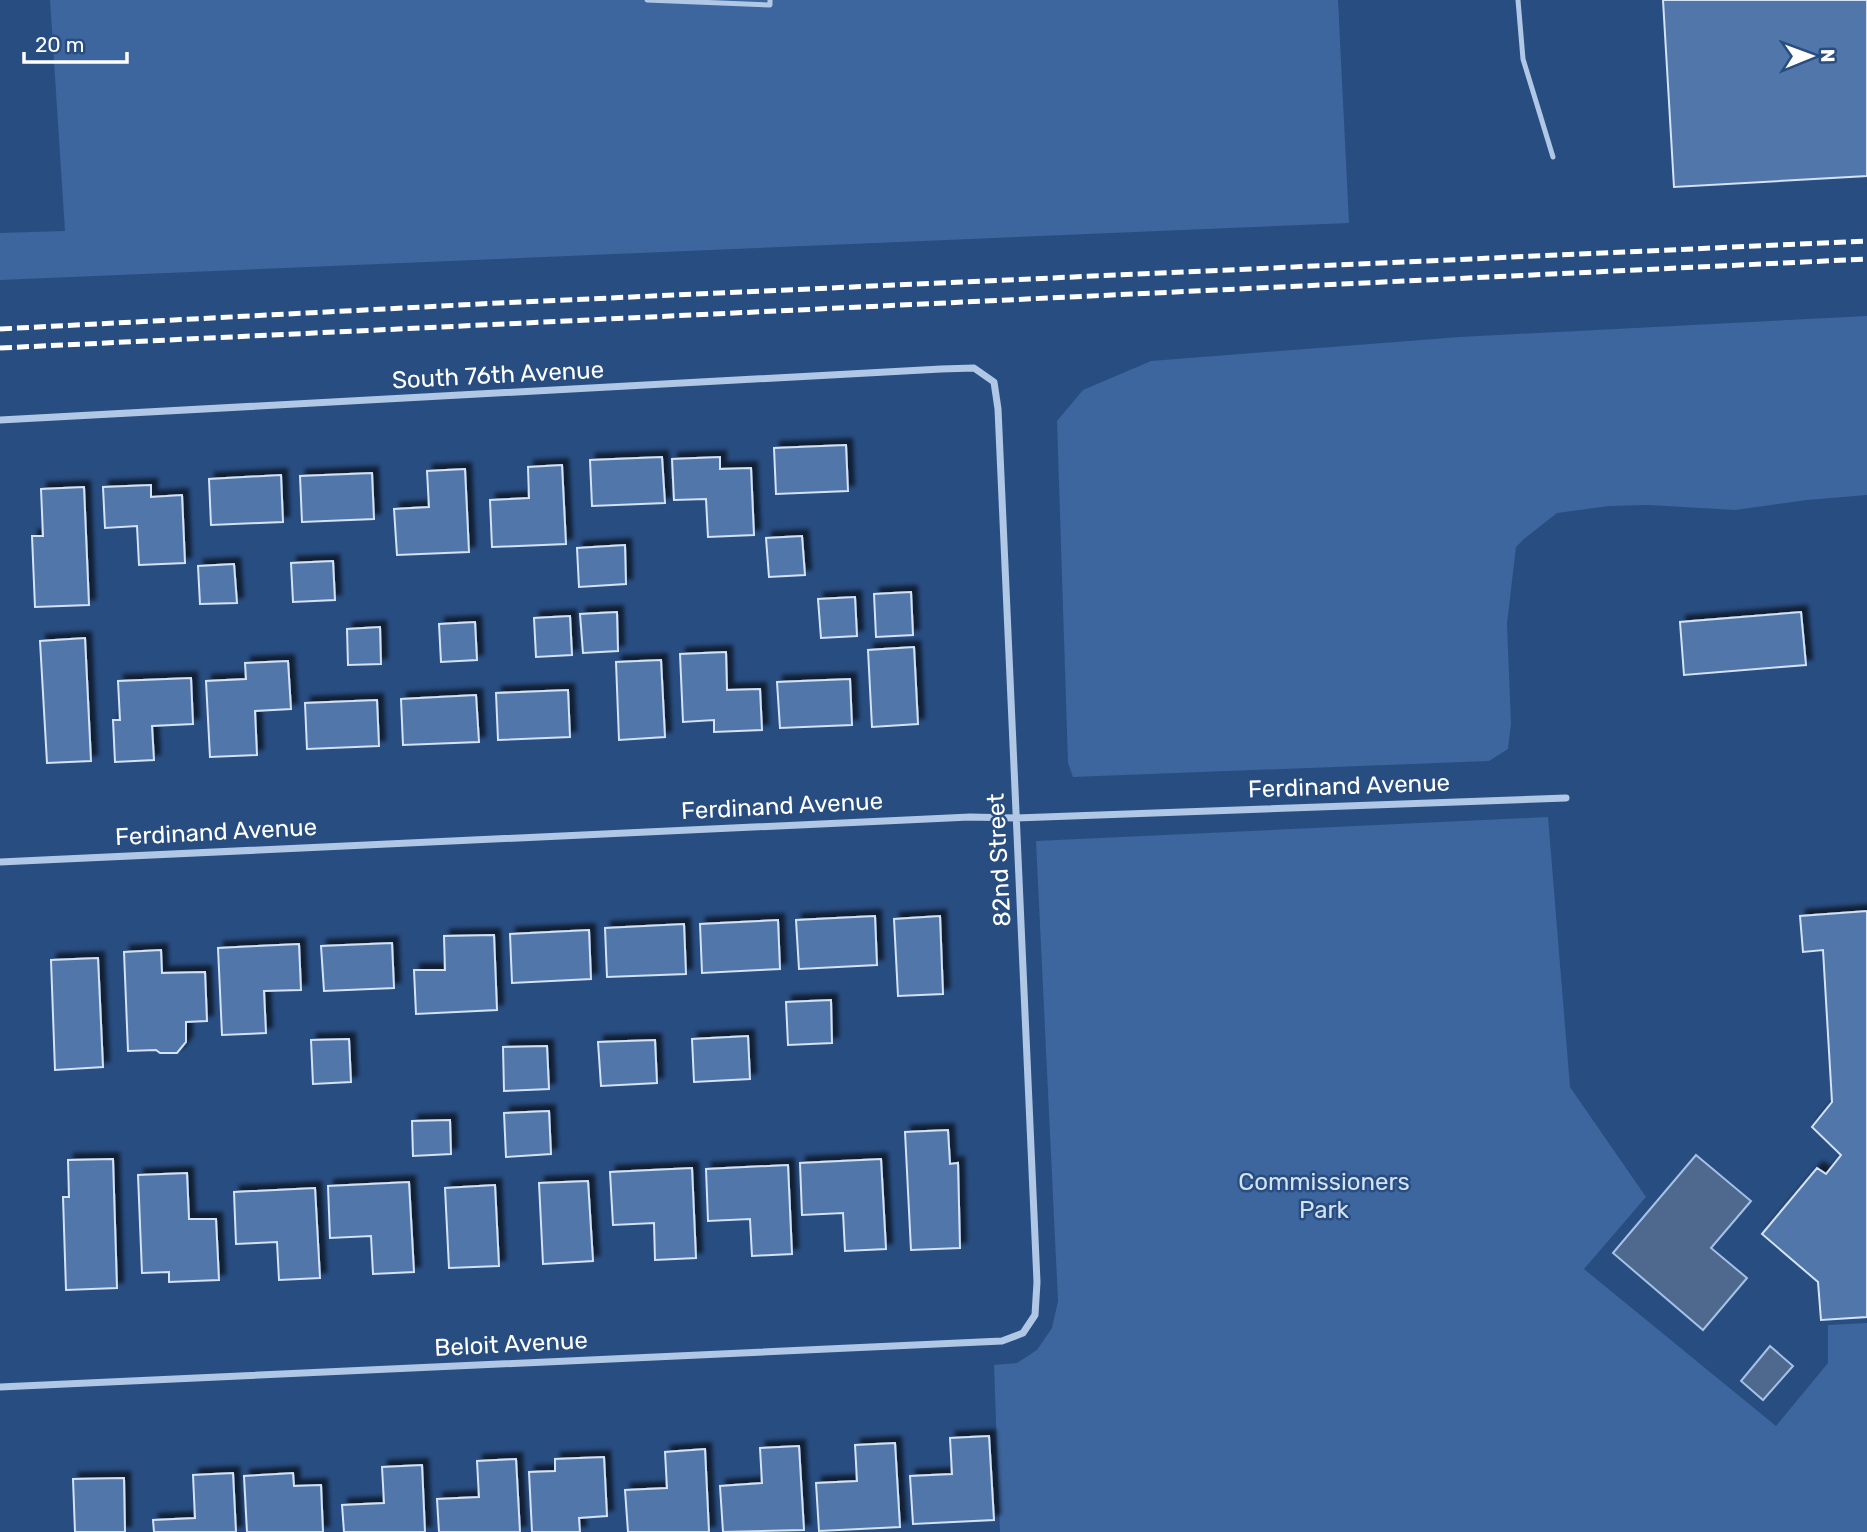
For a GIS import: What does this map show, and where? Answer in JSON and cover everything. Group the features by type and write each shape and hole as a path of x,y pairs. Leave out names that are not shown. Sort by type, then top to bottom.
{"street":[{"name":"South 76th Avenue","path":"0,420 941,369 974,368 994,382"},
{"name":"82nd Street","path":"994,382 1037,1282 1035,1315 1023,1334"},
{"name":"Ferdinand Avenue","path":"0,862 956,817 1016,818 1566,798"},
{"name":"Beloit Avenue","path":"0,1387 1002,1341 1023,1334"}],"lane":[{"path":"647,0 770,5 770,0"},
{"path":"1518,0 1523,59 1553,157"}],"green space":[{"path":"50,0 1338,0 1349,223 0,280 0,233 65,231"},
{"path":"1867,316 1867,495 1735,510 1649,505 1609,506 1557,513 1516,547 1507,624 1511,724 1508,749 1489,761 1073,777 1068,763 1057,421 1083,390 1151,361 1460,337"},
{"name":"Commissioners Park","path":"1548,817 1570,1087 1646,1197 1584,1269 1776,1426 1828,1363 1828,1325 1867,1323 1867,1532 1000,1532 994,1365 1017,1363 1037,1350 1052,1328 1058,1301 1036,841"}],"shaded area":[{"path":"1696,1155 1751,1201 1711,1248 1747,1278 1703,1330 1613,1253"},
{"path":"1770,1346 1793,1366 1763,1400 1741,1381"}],"building":[{"path":"1663,0 1867,0 1867,176 1674,187"},
{"path":"846,445 848,491 776,494 774,448"},
{"path":"662,457 665,503 592,506 590,460"},
{"path":"720,457 720,469 751,468 754,535 708,537 706,499 674,500 672,459"},
{"path":"562,465 566,544 492,547 490,500 529,498 528,467"},
{"path":"465,469 469,552 397,555 394,509 429,507 427,471"},
{"path":"372,473 374,519 302,522 300,476"},
{"path":"281,475 283,522 211,525 209,479"},
{"path":"151,485 151,497 182,495 185,563 139,565 137,526 105,528 103,487"},
{"path":"84,487 89,605 35,607 32,536 43,536 41,489"},
{"path":"802,536 805,575 769,577 766,538"},
{"path":"625,545 626,584 579,587 577,548"},
{"path":"333,561 335,600 293,602 291,563"},
{"path":"234,564 237,603 200,604 198,566"},
{"path":"911,592 913,635 876,637 874,594"},
{"path":"855,597 857,636 821,638 818,599"},
{"path":"617,612 618,651 583,653 580,614"},
{"path":"1801,612 1806,665 1684,675 1680,622"},
{"path":"570,616 572,655 536,657 534,618"},
{"path":"475,622 477,660 441,662 439,624"},
{"path":"380,627 381,664 348,665 347,629"},
{"path":"85,638 91,761 47,763 40,641"},
{"path":"914,647 918,724 872,727 868,650"},
{"path":"726,652 727,690 760,689 762,730 714,732 714,720 683,722 680,654"},
{"path":"661,660 665,737 619,740 616,662"},
{"path":"288,661 291,709 255,711 257,755 210,757 206,681 246,679 245,663"},
{"path":"191,678 193,724 152,726 154,760 115,762 113,720 120,720 118,681"},
{"path":"850,679 852,725 780,728 777,682"},
{"path":"568,690 570,737 498,740 496,693"},
{"path":"476,695 479,742 403,745 401,699"},
{"path":"377,700 379,746 307,749 305,703"},
{"path":"1867,911 1867,1317 1821,1320 1818,1282 1762,1234 1817,1168 1826,1174 1841,1155 1812,1127 1832,1102 1823,950 1803,952 1800,916"},
{"path":"875,916 877,965 799,969 796,920"},
{"path":"940,916 943,994 898,996 894,919"},
{"path":"778,920 780,969 702,973 700,924"},
{"path":"684,924 686,974 607,977 605,928"},
{"path":"589,930 591,979 512,983 510,934"},
{"path":"494,935 497,1010 416,1014 414,970 445,970 444,936"},
{"path":"392,943 394,988 324,991 321,946"},
{"path":"299,944 301,990 264,991 266,1033 222,1035 218,948"},
{"path":"161,950 162,973 205,972 207,1021 186,1022 186,1042 177,1053 160,1053 156,1050 128,1051 124,952"},
{"path":"98,958 103,1067 55,1070 51,960"},
{"path":"831,1000 832,1043 788,1045 786,1002"},
{"path":"748,1036 750,1079 694,1082 692,1039"},
{"path":"349,1039 351,1082 313,1084 311,1040"},
{"path":"655,1040 657,1083 601,1086 598,1042"},
{"path":"547,1046 549,1089 504,1091 503,1047"},
{"path":"549,1111 551,1154 506,1157 504,1113"},
{"path":"450,1120 451,1154 413,1156 412,1121"},
{"path":"948,1130 950,1164 958,1163 960,1248 911,1250 905,1132"},
{"path":"113,1159 117,1288 66,1290 63,1197 69,1197 68,1160"},
{"path":"881,1159 886,1249 845,1251 843,1213 802,1215 800,1163"},
{"path":"788,1165 792,1254 752,1256 750,1219 708,1221 706,1169"},
{"path":"692,1168 696,1258 655,1260 654,1223 613,1225 610,1172"},
{"path":"187,1173 189,1219 216,1219 219,1280 169,1282 169,1272 142,1273 138,1175"},
{"path":"588,1181 593,1261 543,1264 539,1183"},
{"path":"409,1182 414,1272 373,1274 371,1236 330,1238 328,1186"},
{"path":"495,1185 499,1266 449,1268 445,1188"},
{"path":"315,1188 320,1278 279,1280 277,1242 236,1244 234,1192"},
{"path":"989,1436 994,1520 913,1524 910,1476 952,1474 950,1438"},
{"path":"895,1443 900,1527 819,1531 816,1483 857,1481 855,1445"},
{"path":"799,1446 804,1530 723,1532 720,1486 762,1483 760,1448"},
{"path":"705,1449 709,1532 628,1532 625,1490 667,1488 665,1452"},
{"path":"604,1457 607,1516 579,1518 580,1532 532,1532 529,1472 555,1471 555,1459"},
{"path":"516,1459 520,1532 439,1532 437,1499 479,1497 477,1461"},
{"path":"422,1465 425,1532 344,1532 342,1505 384,1503 382,1467"},
{"path":"233,1473 236,1532 154,1532 153,1520 195,1518 193,1475"},
{"path":"293,1473 294,1486 321,1485 323,1532 247,1532 244,1476"},
{"path":"124,1478 125,1532 75,1532 73,1479"}],"railway":[{"path":"0,329 499,303 1867,241"},
{"path":"0,348 1867,259"}]}
